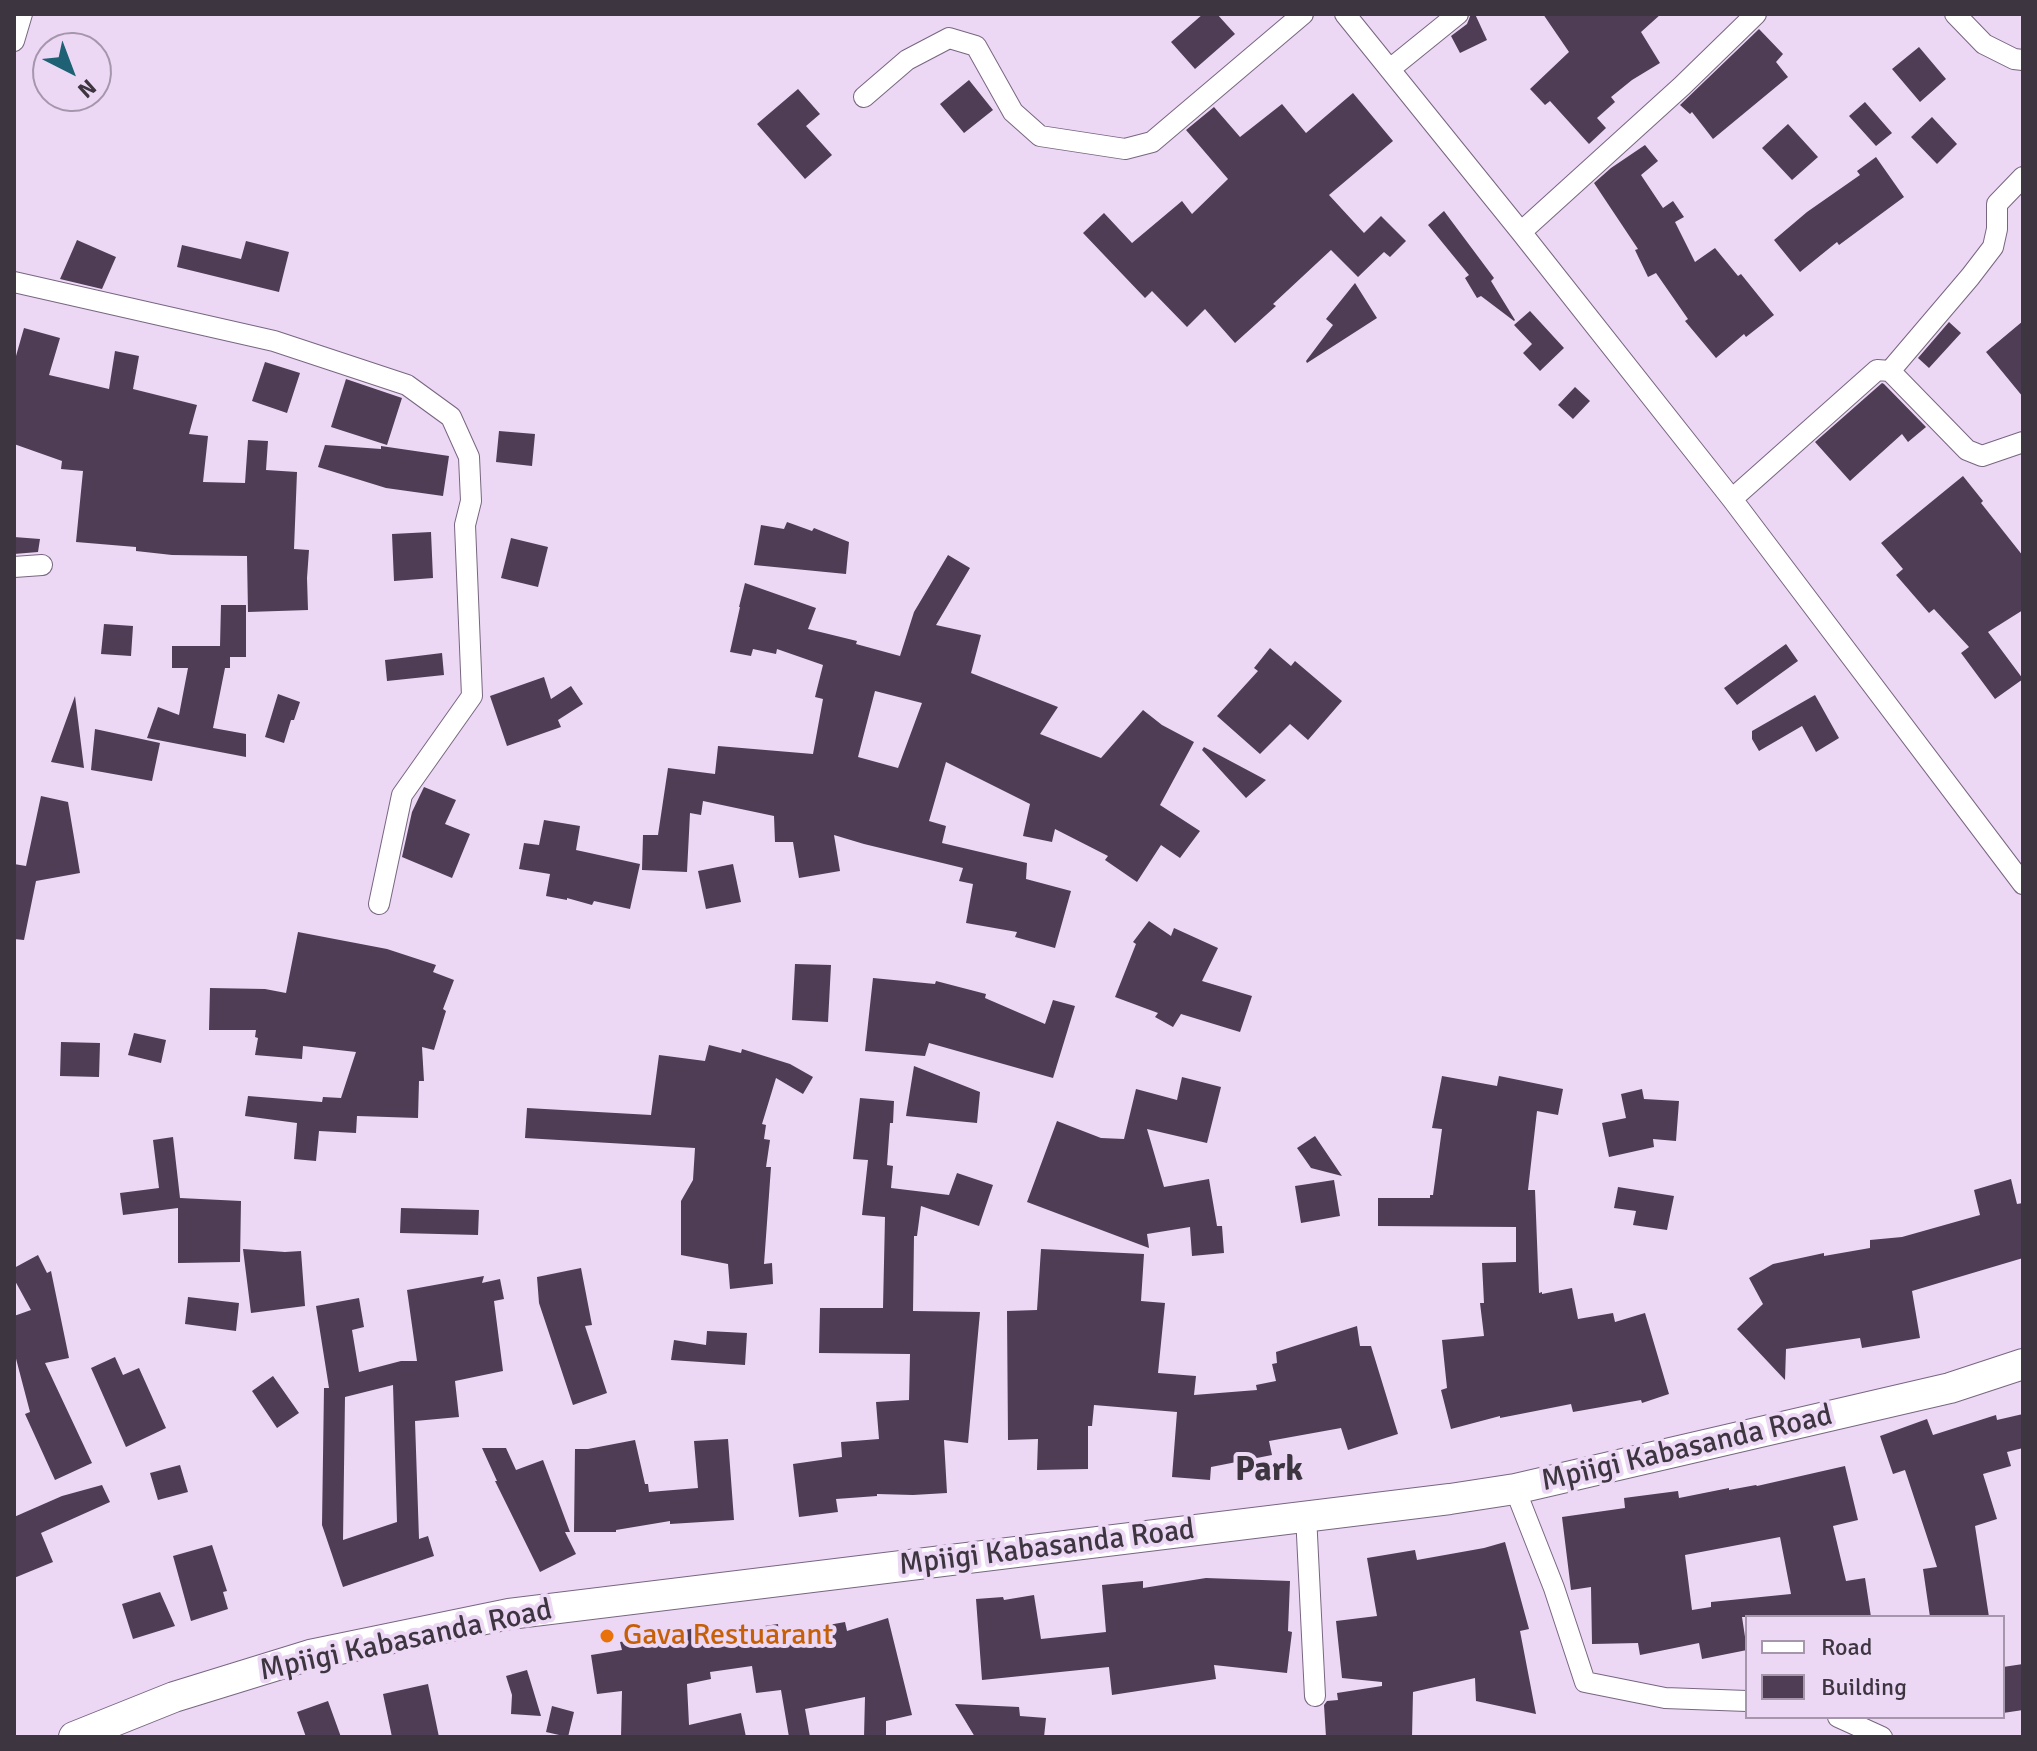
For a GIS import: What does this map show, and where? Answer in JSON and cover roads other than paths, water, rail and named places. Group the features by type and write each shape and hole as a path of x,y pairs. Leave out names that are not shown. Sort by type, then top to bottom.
{"main road":[{"name":"Mpiigi Kabasanda Road","path":"74,1737 174,1697 310,1655 509,1614 1515,1489 1950,1388 2023,1364"}],"street":[{"path":"14,41 22,14"},
{"path":"864,97 907,60 949,38 976,46 1013,112 1040,136 1125,149 1152,142 1303,14"},
{"path":"1345,14 1732,499 2023,884"},
{"path":"1390,69 1458,14"},
{"path":"1521,232 1682,86 1756,14"},
{"path":"1955,14 1984,44 2014,59 2023,60"},
{"path":"1890,371 1993,247 1997,204 2023,177"},
{"path":"14,282 274,341 407,385 451,417 469,457 471,501 465,525 472,696 402,795 379,904"},
{"path":"1732,499 1877,370 1890,371 1967,450 1982,456 2023,442"},
{"path":"14,567 42,565"},
{"path":"1515,1489 1554,1588 1585,1682 1665,1698 1745,1701"},
{"path":"1306,1515 1315,1696"},
{"path":"1842,1719 1882,1737"}],"place":[{"name":"Gava Restuarant","path":"607,1636"}],"district":[{"name":"Park","path":"1269,1471"}]}
